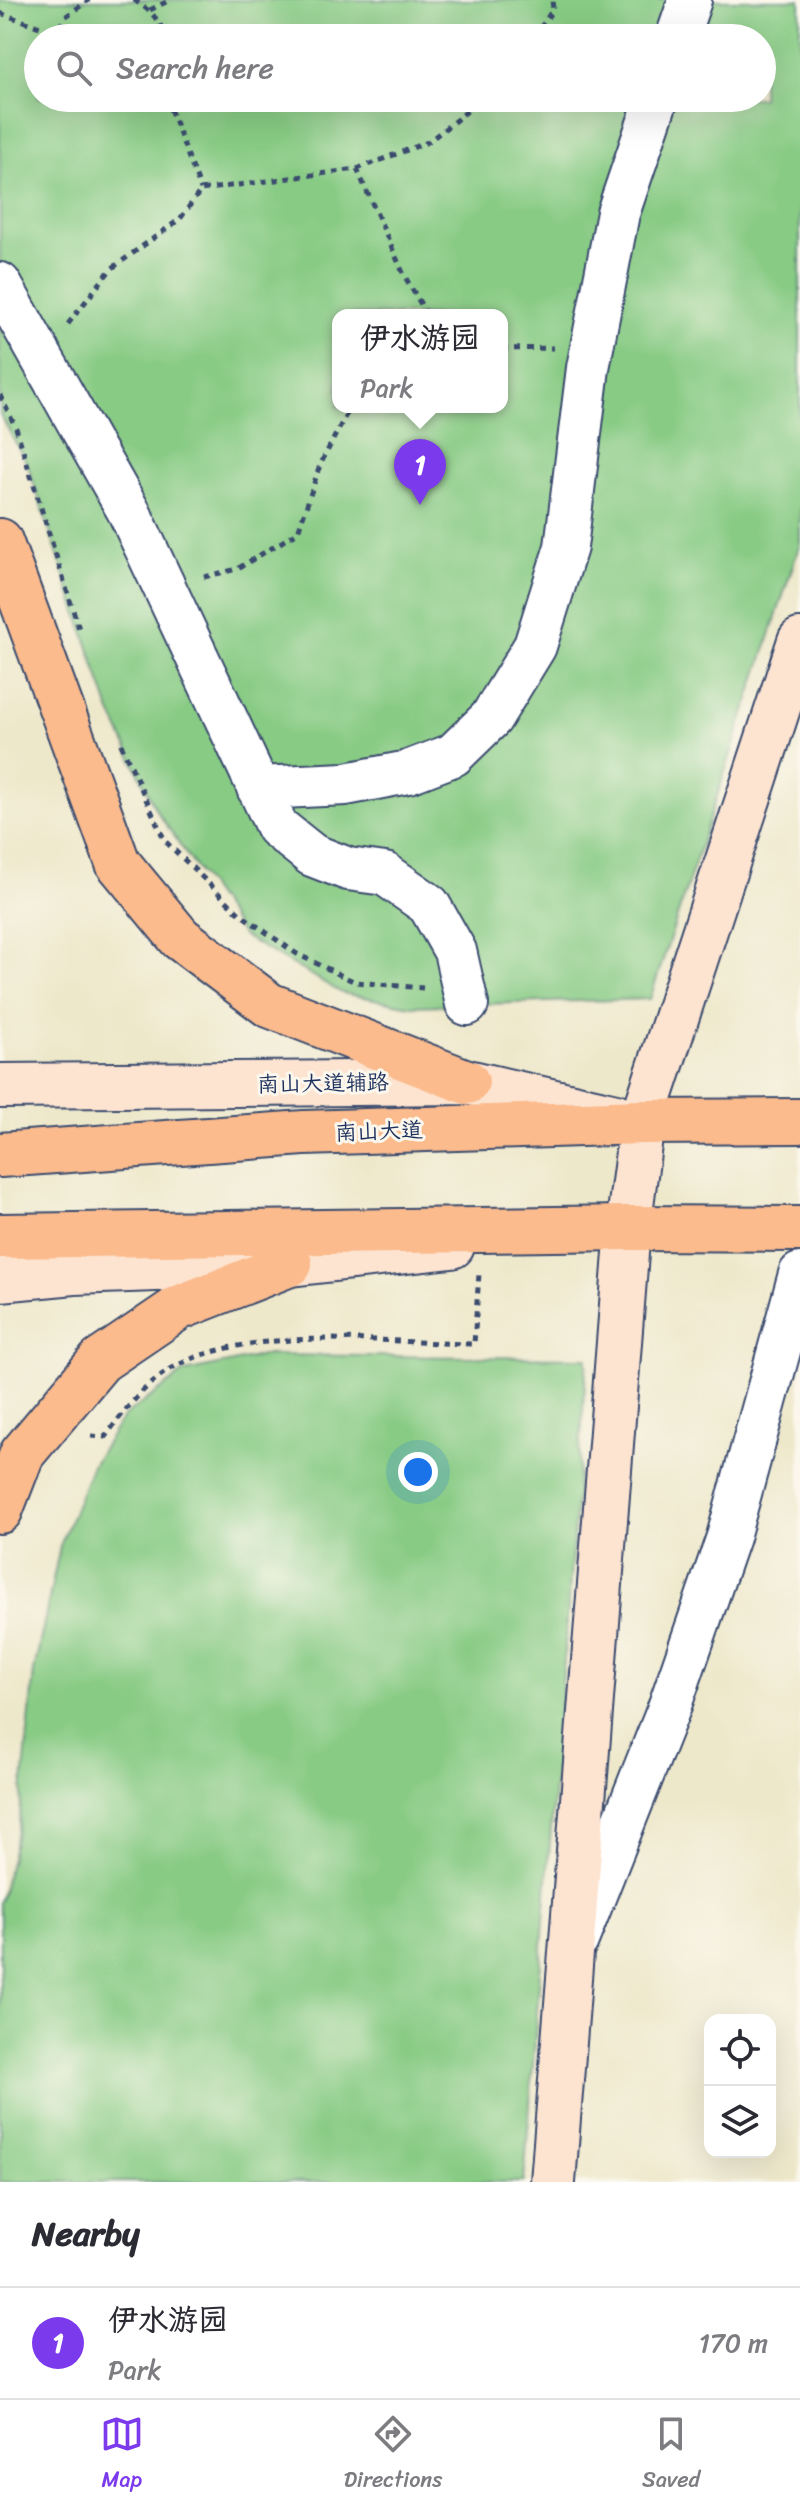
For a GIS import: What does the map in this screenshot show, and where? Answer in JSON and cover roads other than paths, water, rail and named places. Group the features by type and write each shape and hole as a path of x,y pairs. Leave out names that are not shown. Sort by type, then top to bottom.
{"main road":[{"path":"0,541 118,863 180,938 269,1005 467,1082"},
{"name":"南山大道","path":"0,1155 304,1133 642,1122 779,1121"},
{"path":"0,1236 628,1228 800,1229"},
{"path":"0,1511 22,1454 100,1361 178,1308 290,1264"}],"street":[{"path":"682,24 690,0"},
{"path":"258,788 346,784 408,772 453,755 491,718 535,646 566,547 592,348 618,213 652,112"},
{"path":"0,284 129,512 277,827 312,855 348,869 385,874 429,905 455,951 448,996"},
{"path":"553,2182 628,1228 642,1122 800,641"},
{"name":"南山大道辅路","path":"0,1086 467,1082 642,1122"},
{"path":"0,1279 74,1272 290,1264 628,1228"},
{"path":"571,1954 669,1708 728,1537 800,1274"}],"place":[{"name":"伊水游园","path":"420,505"}]}
